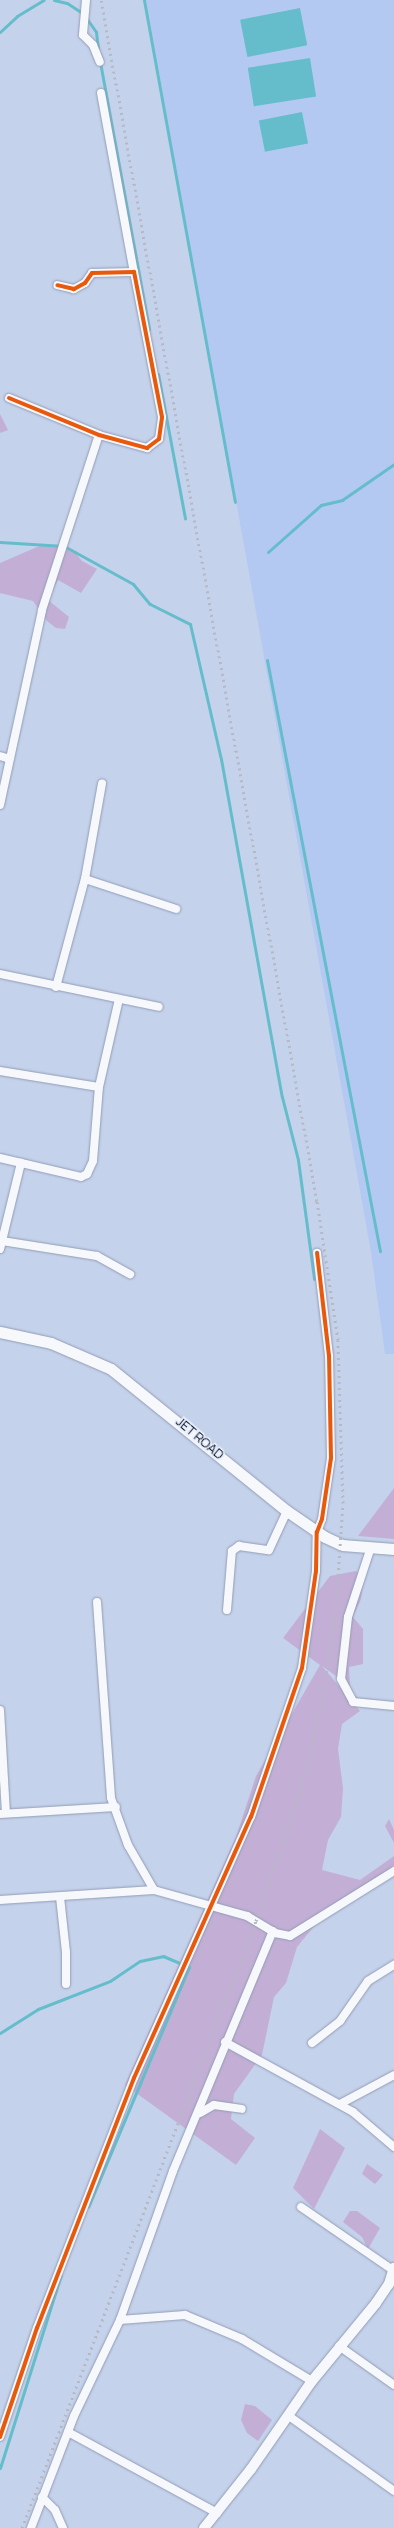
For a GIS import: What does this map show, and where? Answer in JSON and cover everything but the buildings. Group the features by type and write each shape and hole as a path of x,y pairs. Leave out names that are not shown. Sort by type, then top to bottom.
{"main road":[{"name":"JET ROAD","path":"0,1332 51,1343 111,1368 287,1510 317,1532 342,1545 394,1549"}],"street":[{"path":"86,0 83,35 93,45 100,62"},
{"path":"10,398 99,435 148,448 159,439 162,427 101,93"},
{"path":"58,284 74,289 85,283 92,273 134,272"},
{"path":"0,805 42,610 99,435"},
{"path":"0,756 10,759"},
{"path":"56,987 84,879 102,784"},
{"path":"84,879 176,909"},
{"path":"0,974 56,987 160,1007"},
{"path":"0,1158 81,1177 87,1174 93,1161 99,1087 119,999"},
{"path":"0,1071 99,1087"},
{"path":"21,1163 1,1245 103,1257 130,1274"},
{"path":"0,2437 37,2328 134,2078 251,1817 296,1690 309,1626 317,1532 326,1499 331,1452 329,1356 317,1253"},
{"path":"227,1610 232,1551 240,1546 269,1550 287,1510"},
{"path":"371,1547 348,1617 341,1679 353,1702 394,1706"},
{"path":"97,1602 107,1762 116,1807 128,1844 154,1890"},
{"path":"0,1710 3,1814 116,1807"},
{"path":"0,1900 154,1890 211,1904 247,1916 273,1931 290,1936 394,1871"},
{"path":"60,1897 66,1952 66,1984"},
{"path":"31,2528 68,2432 120,2320 173,2171 200,2112 226,2042 273,1931"},
{"path":"312,2043 340,2021 368,1981 394,1965"},
{"path":"226,2042 340,2104 394,2147"},
{"path":"340,2104 394,2075"},
{"path":"200,2112 214,2105 242,2109"},
{"path":"204,2528 290,2416 312,2381 376,2302 394,2270 301,2207"},
{"path":"120,2320 185,2315 242,2339 312,2381"},
{"path":"339,2346 394,2385"},
{"path":"290,2416 394,2491"},
{"path":"68,2432 217,2513"},
{"path":"42,2497 55,2510 63,2528"}],"shaded area":[{"path":"146,0 394,0 394,1354 385,1354 371,1252"},
{"path":"300,8 307,45 247,57 240,20"},
{"path":"310,58 316,97 254,106 248,68"},
{"path":"302,112 308,143 265,152 259,120"},
{"path":"0,414 8,430 0,433"},
{"path":"44,544 73,550 82,561 97,569 81,593 58,580 48,600 69,617 65,629 56,628 47,621 33,601 0,593 0,563"},
{"path":"394,1488 394,1539 358,1536"},
{"path":"356,1571 364,1576 361,1599 353,1617 363,1629 363,1664 349,1667 350,1686 322,1666 360,1711 342,1724 338,1749 343,1788 341,1817 328,1840 322,1870 360,1880 394,1856 394,1865 315,1925 297,1947 286,1983 274,1997 262,2055 234,2094 231,2119 255,2138 236,2165 125,2085 236,1837 256,1776 320,1665 283,1638 330,1576"},
{"path":"389,1819 394,1830 394,1843 385,1826"},
{"path":"320,2129 345,2148 314,2209 293,2188"},
{"path":"367,2164 383,2175 375,2184 362,2174"},
{"path":"350,2211 357,2211 380,2228 368,2249 362,2237 343,2222"},
{"path":"245,2404 255,2406 272,2420 258,2441 247,2433 241,2420"}],"waterway":[{"path":"0,32 17,16 44,0"},
{"path":"54,0 67,3 84,14"},
{"path":"144,0 235,502"},
{"path":"87,19 96,32 98,48"},
{"path":"100,62 149,330"},
{"path":"158,374 185,518"},
{"path":"268,552 321,505 342,500 394,464"},
{"path":"0,542 64,546 133,584 150,604 190,624 221,759 282,1097 298,1160 314,1279"},
{"path":"267,660 380,1251"},
{"path":"0,2033 38,2009 110,1981 140,1961 163,1956 189,1967 88,2207"},
{"path":"0,2468 61,2275"}],"railway":[{"path":"22,2528 256,1921 299,1795 319,1714 335,1623 343,1503 338,1340 317,1201 101,0"}],"cycle path":[{"path":"9,398 99,435 147,448 159,439 162,417 134,272 92,273 85,283 74,289 57,285"},
{"path":"0,2437 37,2328 134,2078 251,1817 302,1668 316,1571 317,1532 322,1519 331,1458 329,1356 317,1253"}]}
